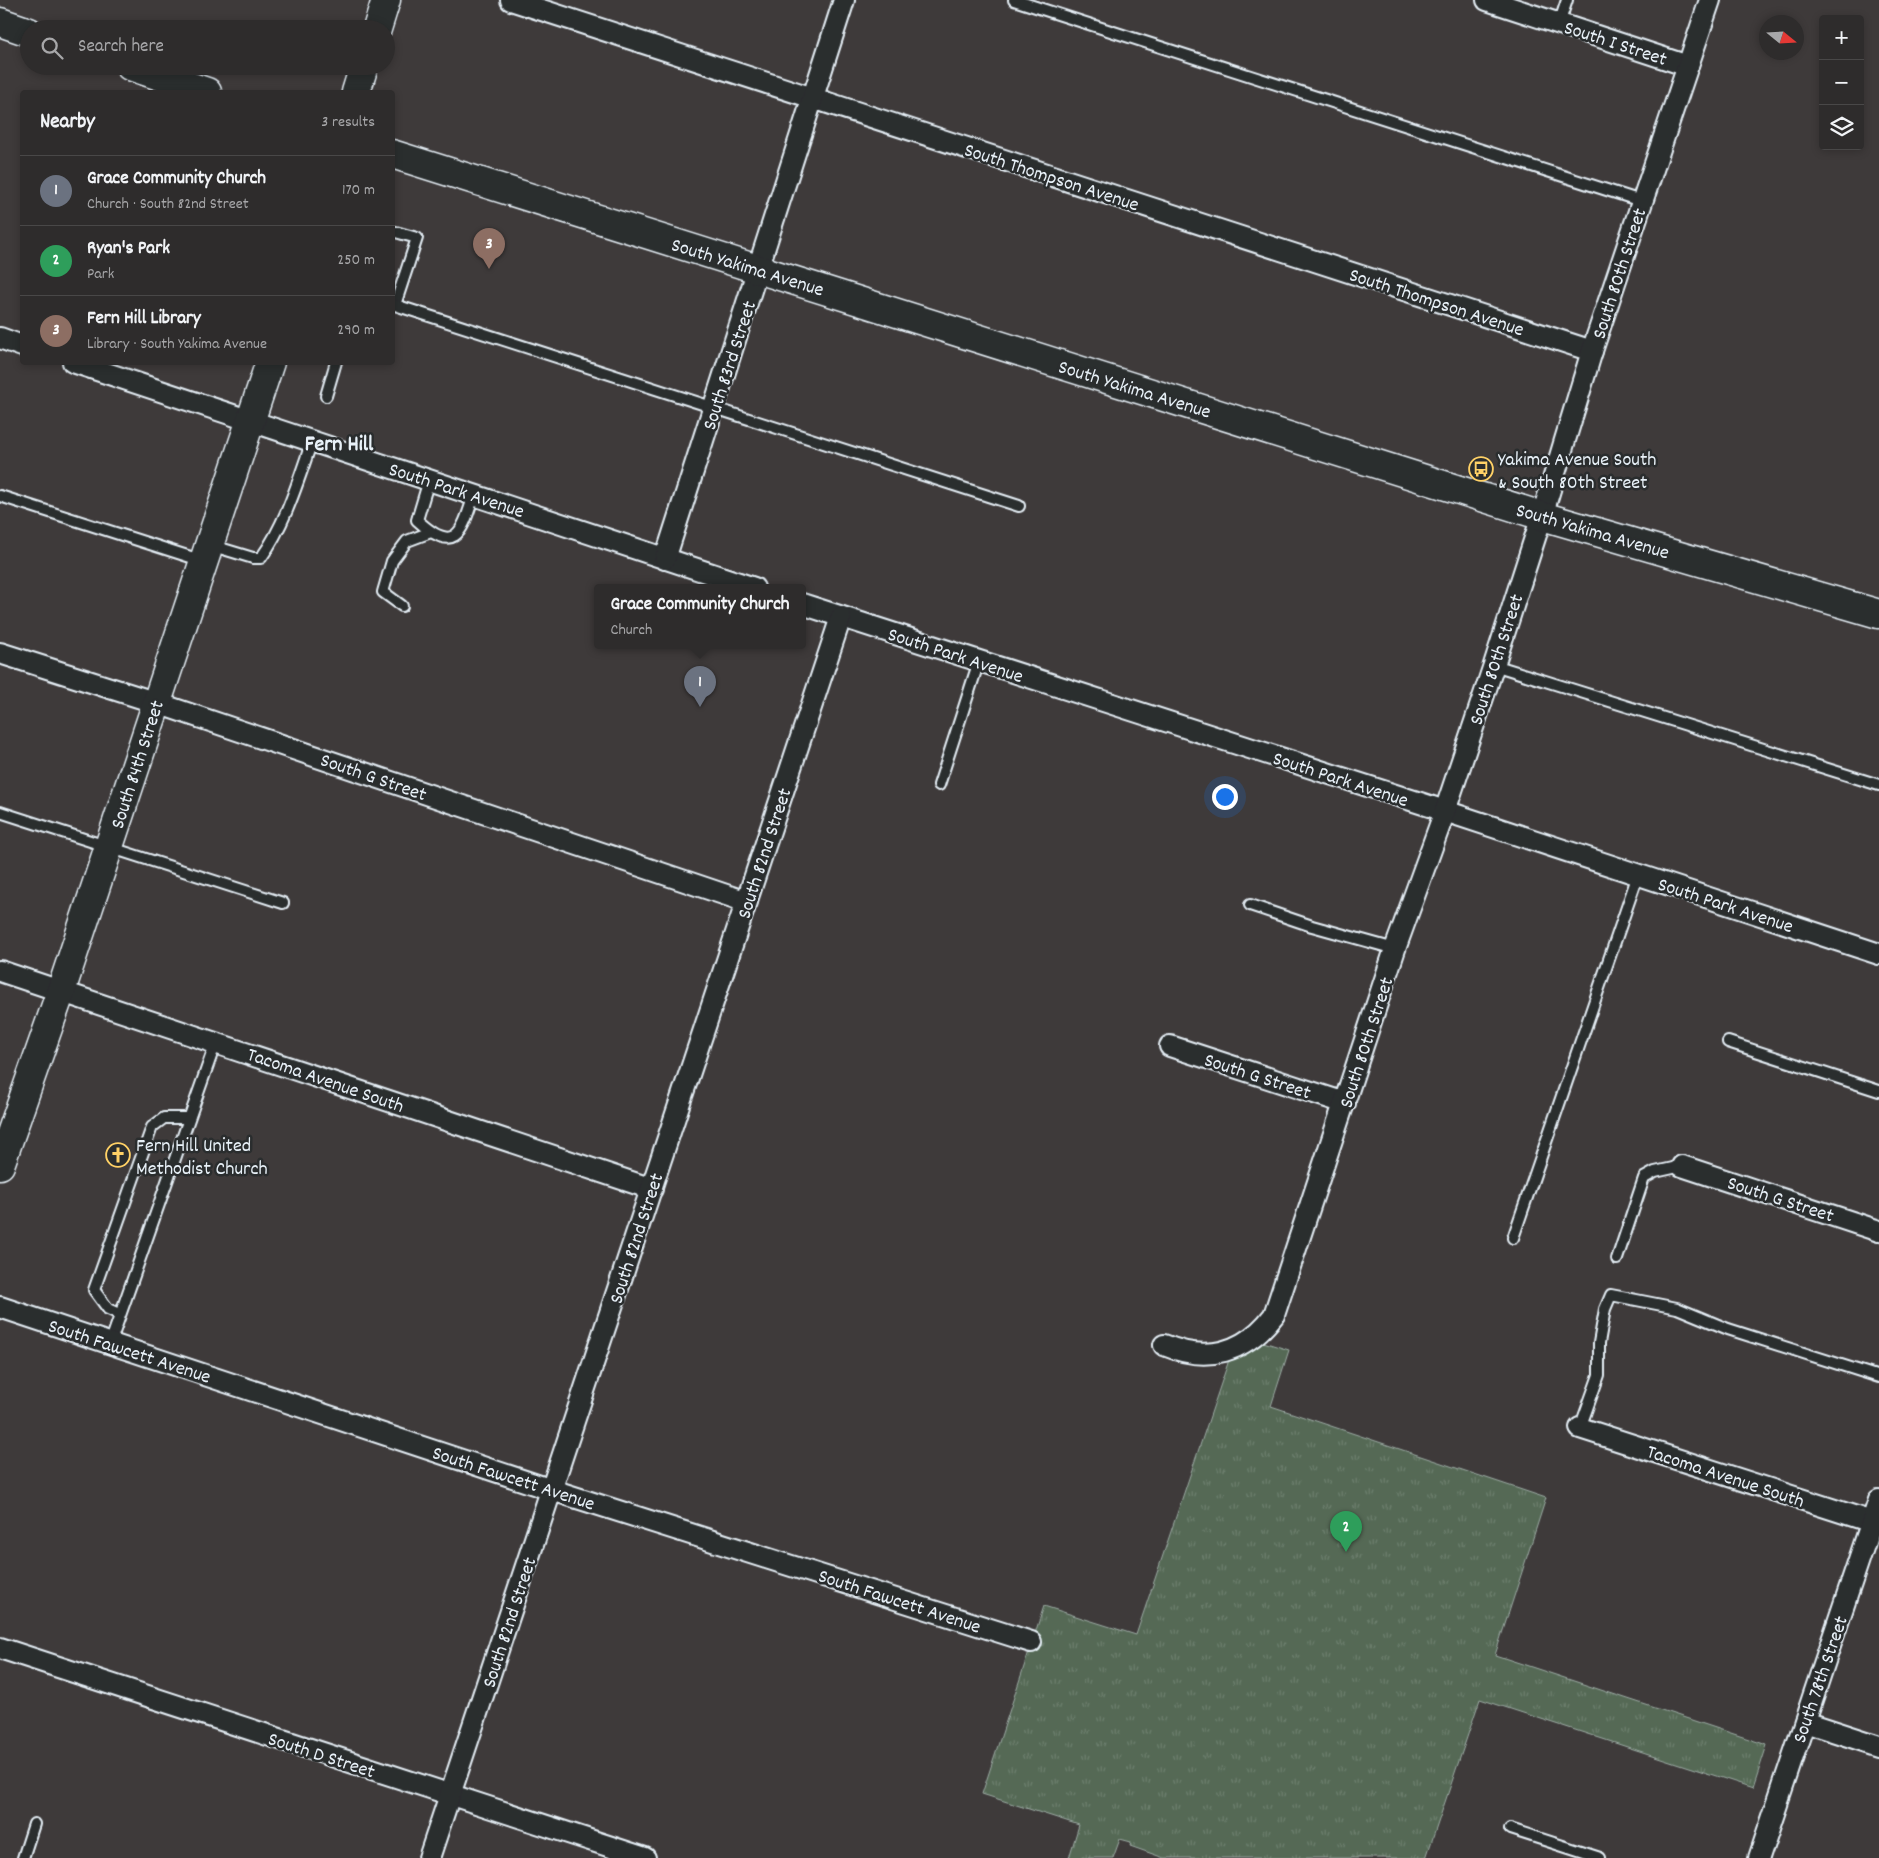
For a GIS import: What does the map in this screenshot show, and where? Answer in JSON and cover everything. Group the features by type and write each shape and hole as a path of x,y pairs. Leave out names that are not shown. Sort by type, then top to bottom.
{"main road":[{"path":"380,20 386,0"},
{"path":"0,22 20,29"},
{"path":"157,75 201,90"},
{"path":"357,90 361,75"},
{"name":"South Yakima Avenue","path":"395,155 1542,516 1879,614"},
{"name":"South 84th Street","path":"0,1165 61,991 269,365"}],"street":[{"name":"South Thompson Avenue","path":"511,0 1592,351"},
{"name":"South 83rd Street","path":"665,559 814,99 844,0"},
{"name":"South I Street","path":"1487,0 1688,66"},
{"name":"South 80th Street","path":"1164,1344 1197,1355 1228,1351 1247,1342 1261,1332 1274,1315 1395,949 1445,811 1494,665 1592,351 1710,0"},
{"path":"0,338 20,345"},
{"name":"South Park Avenue","path":"82,365 742,584"},
{"name":"South Park Avenue","path":"806,605 1445,811 1879,954"},
{"name":"South 82nd Street","path":"429,1858 842,617"},
{"name":"South G Street","path":"0,653 157,702 747,902"},
{"name":"Tacoma Avenue South","path":"0,971 652,1189"},
{"name":"South G Street","path":"1170,1046 1345,1103"},
{"name":"South G Street","path":"1682,1166 1879,1231"},
{"name":"South Fawcett Avenue","path":"0,1307 552,1490 1030,1642"},
{"name":"Tacoma Avenue South","path":"1580,1428 1872,1522"},
{"name":"South 78th Street","path":"1759,1858 1879,1500"},
{"name":"South D Street","path":"0,1648 645,1858"},
{"path":"1805,1722 1879,1746"}],"lane":[{"path":"1014,0 1641,201"},
{"path":"1559,24 1567,0"},
{"path":"395,232 417,238 395,302"},
{"path":"395,305 714,406 855,454 1020,506"},
{"path":"326,396 335,365"},
{"path":"0,496 207,553 261,558 273,542 290,503 312,442"},
{"path":"429,480 417,520 430,532 449,538 458,535 465,523 474,495"},
{"path":"402,606 383,592 392,561 407,541 430,532"},
{"path":"939,785 979,661"},
{"path":"1494,665 1879,785"},
{"path":"0,812 283,903"},
{"path":"1513,1238 1638,875"},
{"path":"1250,905 1312,926 1395,949"},
{"path":"110,1344 216,1042"},
{"path":"1728,1042 1879,1092"},
{"path":"119,1314 108,1309 94,1290 152,1127 164,1118 188,1118"},
{"path":"1617,1259 1644,1178 1655,1172 1682,1166"},
{"path":"1580,1428 1599,1374 1599,1343 1605,1309 1611,1295 1677,1308 1728,1330 1879,1377"},
{"path":"23,1858 34,1824"},
{"path":"1510,1829 1600,1858"}],"green space":[{"path":"1260,1341 1289,1350 1271,1406 1546,1498 1495,1655 1767,1745 1753,1788 1480,1699 1426,1858 1164,1858 1130,1846 1131,1842 1120,1839 1113,1858 1069,1858 1079,1825 982,1794 1044,1606 1136,1635 1231,1354"}],"place":[{"name":"Fern Hill Library","path":"489,269"},
{"name":"Yakima Avenue South & South 80th Street","path":"1481,469"},
{"name":"Grace Community Church","path":"700,707"},
{"name":"Fern Hill United Methodist Church","path":"118,1155"},
{"name":"Ryan's Park","path":"1346,1552"}],"district":[{"name":"Fern Hill","path":"339,442"}]}
